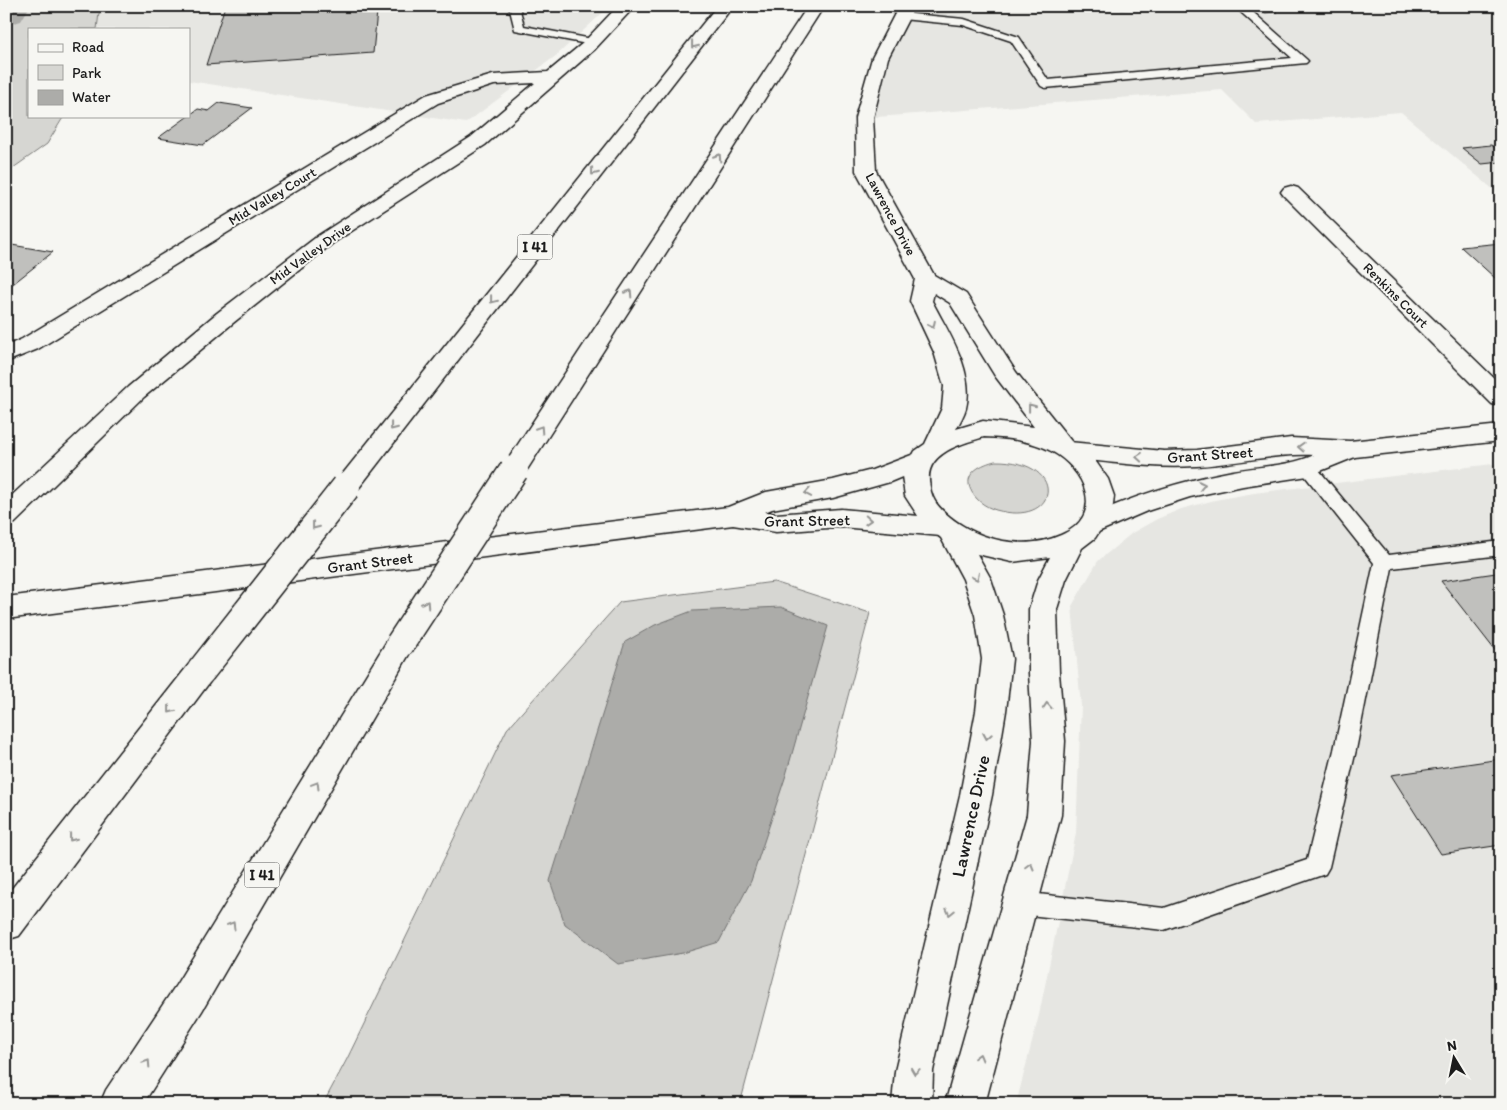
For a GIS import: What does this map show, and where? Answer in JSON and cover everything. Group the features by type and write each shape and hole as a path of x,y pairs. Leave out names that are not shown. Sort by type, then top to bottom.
{"main road":[{"name":"Mid Valley Drive","path":"6,517 136,392 225,318 326,240 478,141 592,42 627,6"},
{"name":"I 41","path":"6,924 201,671 725,6"},
{"name":"I 41","path":"120,1104 194,989 400,644 816,6"},
{"name":"Lawrence Drive","path":"904,11 880,58 864,118 866,171 926,279 958,299 1007,376 1065,448"},
{"name":"Mid Valley Court","path":"6,354 30,344 432,99 493,80 552,77"},
{"name":"Renkins Court","path":"1291,192 1501,399"},
{"path":"926,279 921,301 946,352 956,386 954,408 915,475 916,492 925,510 947,531 981,546 1013,552 1044,550 1081,534"},
{"path":"929,451 958,434 983,429 1010,430 1037,435 1065,448 1088,467 1099,487 1100,507 1052,580 1043,609 1044,673 1049,741 1044,815 965,1104"},
{"name":"Grant Street","path":"1065,448 1164,459 1230,454 1291,446 1350,450 1501,433"},
{"name":"Grant Street","path":"1081,534 1138,504 1186,489 1243,477 1308,468 1350,450"},
{"name":"Grant Street","path":"733,516 766,501 833,489 882,476 929,451"},
{"name":"Grant Street","path":"6,608 733,516 776,523 841,518 947,531"},
{"name":"Lawrence Drive","path":"912,1104 914,1071 976,795 991,711 997,659 989,615 977,579 947,531"}],"lane":[{"path":"514,6 519,28 592,42"},
{"path":"904,11 964,22 1015,39 1045,84 1302,61 1239,6"},
{"path":"1308,468 1384,562"},
{"path":"1384,562 1501,548"},
{"path":"1020,903 1164,919 1317,867 1345,750 1384,562"}],"shaded area":[{"path":"122,6 610,6 557,55 466,123 190,81 190,28 97,28 99,13"},
{"path":"907,6 1501,6 1501,196 1401,112 1256,124 1222,90 864,118"},
{"path":"1501,463 1501,1104 1016,1104 1039,1015 1076,833 1081,706 1072,606 1098,561 1132,533 1157,519 1181,509 1215,500 1254,493"}],"green space":[{"path":"6,6 122,6 99,13 97,28 28,28 28,118 63,118 47,144 6,173"},
{"path":"995,461 1019,464 1035,471 1045,481 1047,492 1043,502 1033,510 1017,513 996,510 980,502 970,488 970,477 980,467"},
{"path":"774,582 870,613 740,1104 323,1104 347,1059 507,729 620,602"}],"water":[{"path":"781,607 828,626 786,775 751,881 719,942 683,953 618,964 565,924 550,881 625,642 655,625 692,611"}],"building":[{"path":"225,6 388,6 388,11 377,11 373,53 206,65"},
{"path":"1118,6 1160,6 1121,9"},
{"path":"1254,6 1270,6 1277,12 1262,13"},
{"path":"219,103 252,108 203,145 158,138 186,118 190,118 190,115 198,109 209,111"},
{"path":"1491,145 1501,151 1501,162 1482,164 1462,148"},
{"path":"1501,243 1501,279 1495,278 1461,247"},
{"path":"6,244 53,252 9,287 6,286"},
{"path":"1496,573 1501,579 1501,658 1441,581"},
{"path":"1501,759 1501,845 1441,854 1391,775"}],"waterway":[{"path":"6,12 9,6"}]}
